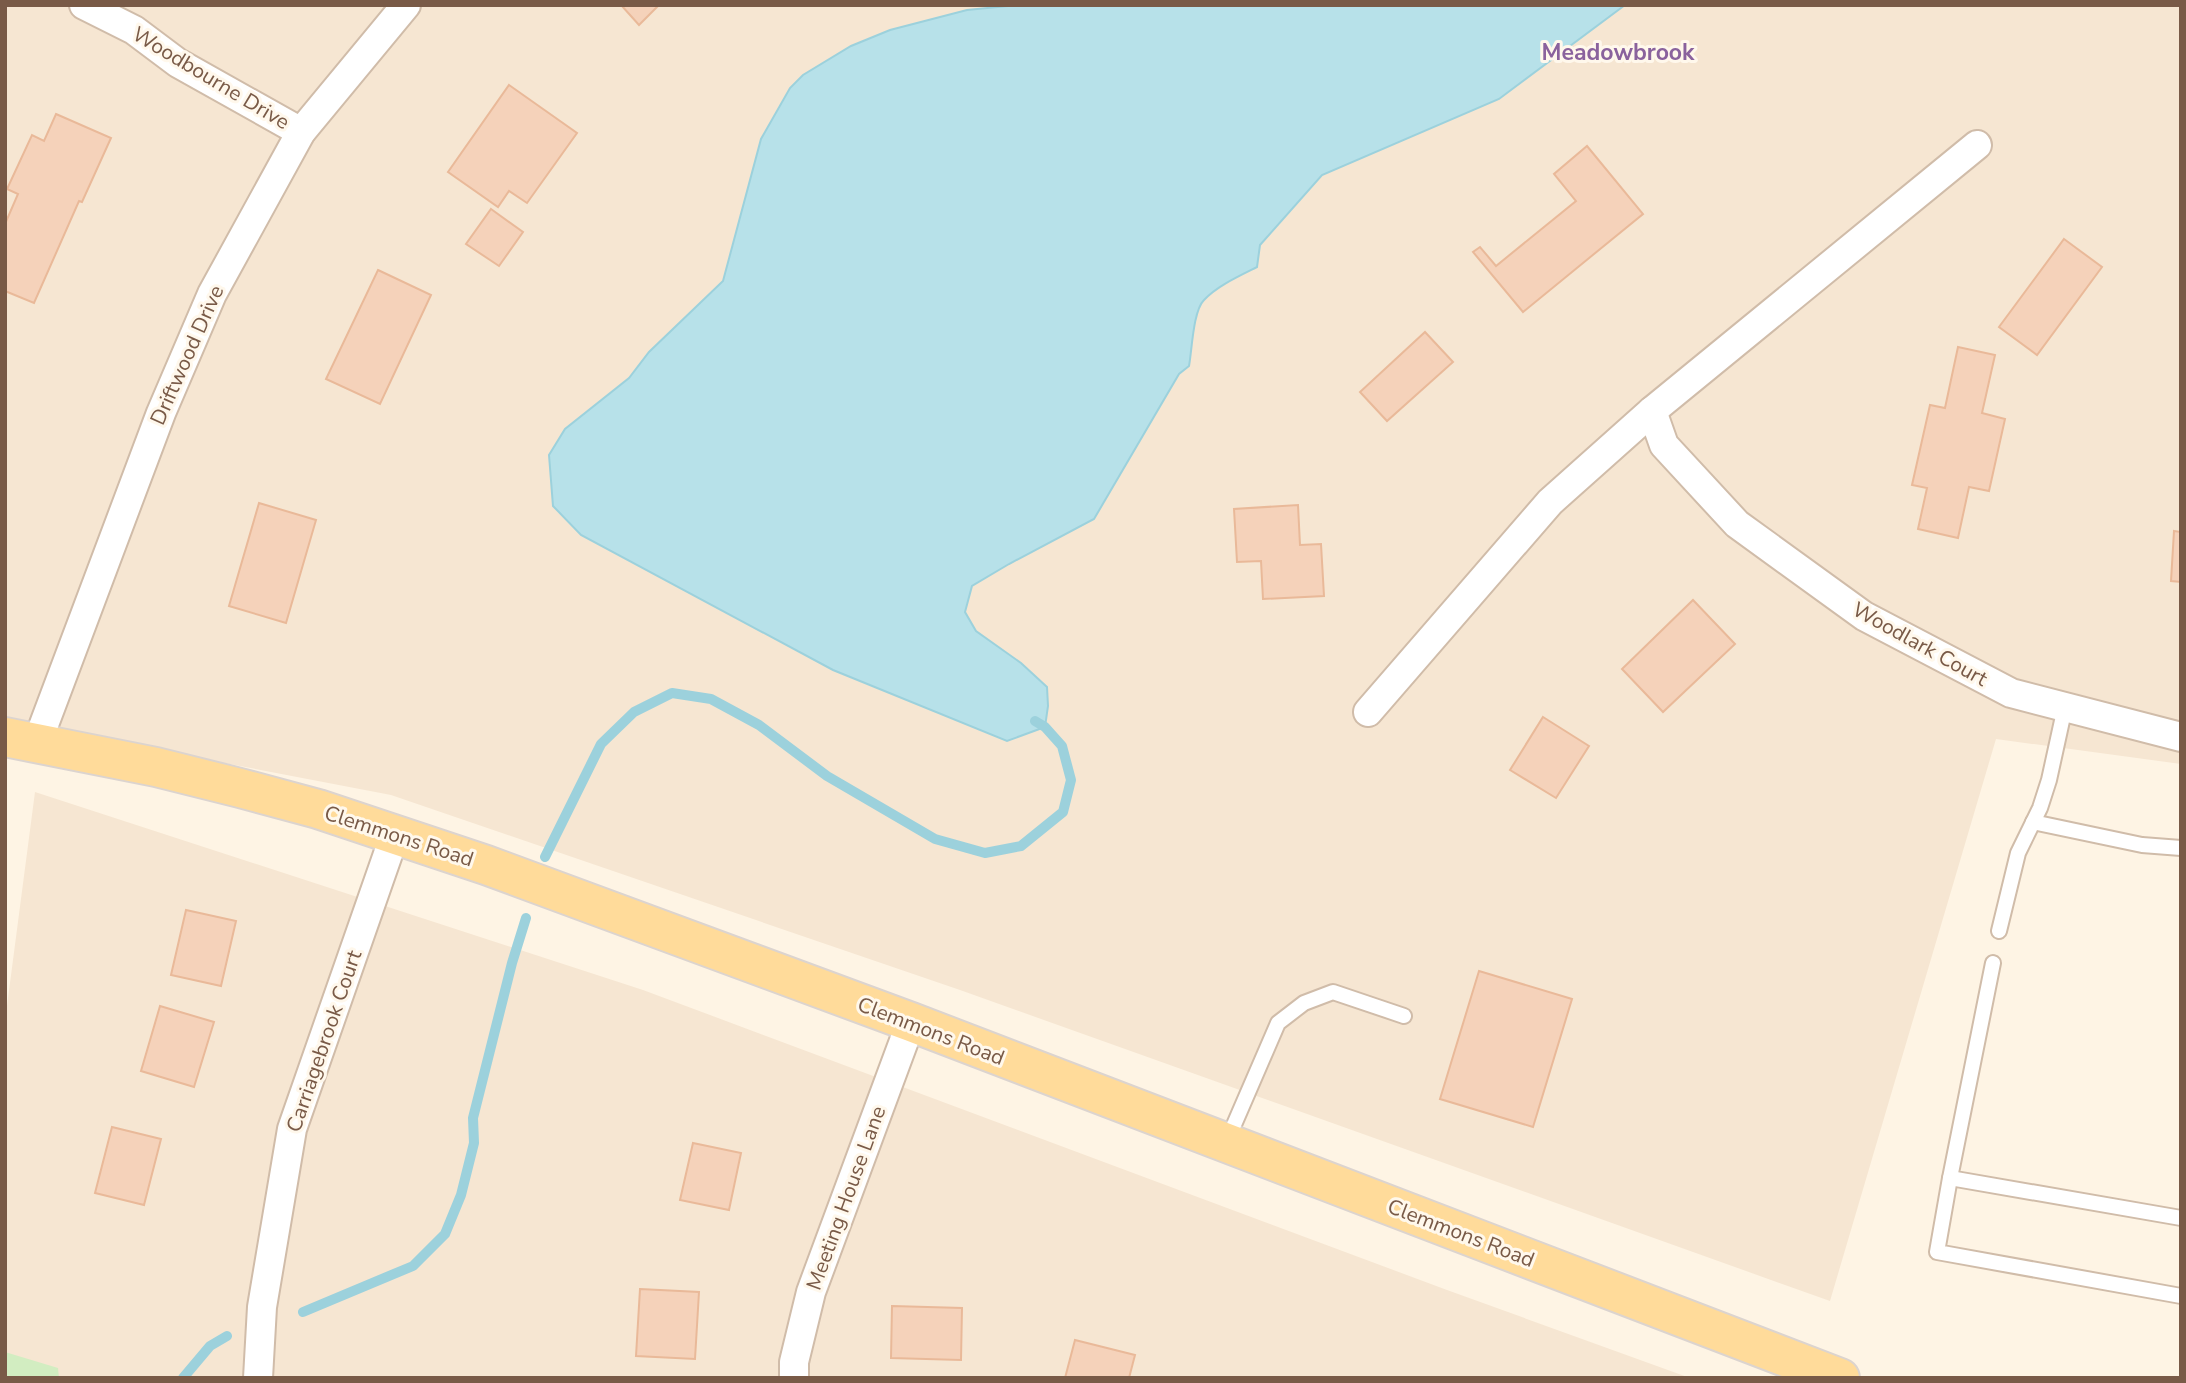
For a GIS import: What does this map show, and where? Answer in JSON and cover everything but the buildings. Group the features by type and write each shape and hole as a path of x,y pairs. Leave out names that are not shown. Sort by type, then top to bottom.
{"main road":[{"name":"Clemmons Road","path":"21,740 156,767 318,809 486,865 911,1022 1826,1375"}],"street":[{"name":"Woodbourne Drive","path":"84,5 134,30 178,63 300,132"},
{"name":"Driftwood Drive","path":"21,740 212,294 300,132 406,5"},
{"path":"1368,712 1550,502 1651,411 1977,145"},
{"name":"Woodlark Court","path":"1651,411 1664,445 1737,524 1864,616 2011,693 2181,737"},
{"name":"Carriagebrook Court","path":"258,1378 261,1307 292,1129 395,834"},
{"name":"Meeting House Lane","path":"794,1378 794,1362 811,1292 911,1022"}],"lane":[{"path":"1999,931 2018,853 2049,780 2065,707"},
{"path":"2033,822 2142,845 2181,848"},
{"path":"1993,964 1937,1252 2181,1296"},
{"path":"1226,1143 1278,1023 1304,1003 1333,992 1404,1016"},
{"path":"1950,1178 2181,1218"}],"shaded area":[{"path":"5,5 2181,5 2181,764 1996,739 1830,1301 960,990 391,795 5,721"},
{"path":"35,792 643,990 1690,1378 5,1378 5,1021"}],"green space":[{"path":"5,1352 58,1368 59,1378 5,1378"}],"water":[{"path":"1019,5 1625,5 1499,99 1322,175 1260,245 1257,267 1222,286 1204,300 1195,321 1189,366 1179,374 1094,519 972,586 965,612 976,631 1021,663 1047,687 1045,727 1007,741 833,670 581,535 553,506 549,455 565,429 629,378 649,352 723,281 761,139 790,88 803,75 851,46 890,30 967,10"}],"waterway":[{"path":"545,857 601,744 634,712 672,693 711,699 759,725 827,776 935,839 985,853 1021,846 1063,812 1071,780 1062,746 1045,727 1035,721"},
{"path":"303,1312 413,1266 445,1234 461,1195 474,1143 473,1118 526,918"},
{"path":"183,1378 210,1346 227,1336"}],"district":[{"name":"Meadowbrook","path":"1618,52"}]}
